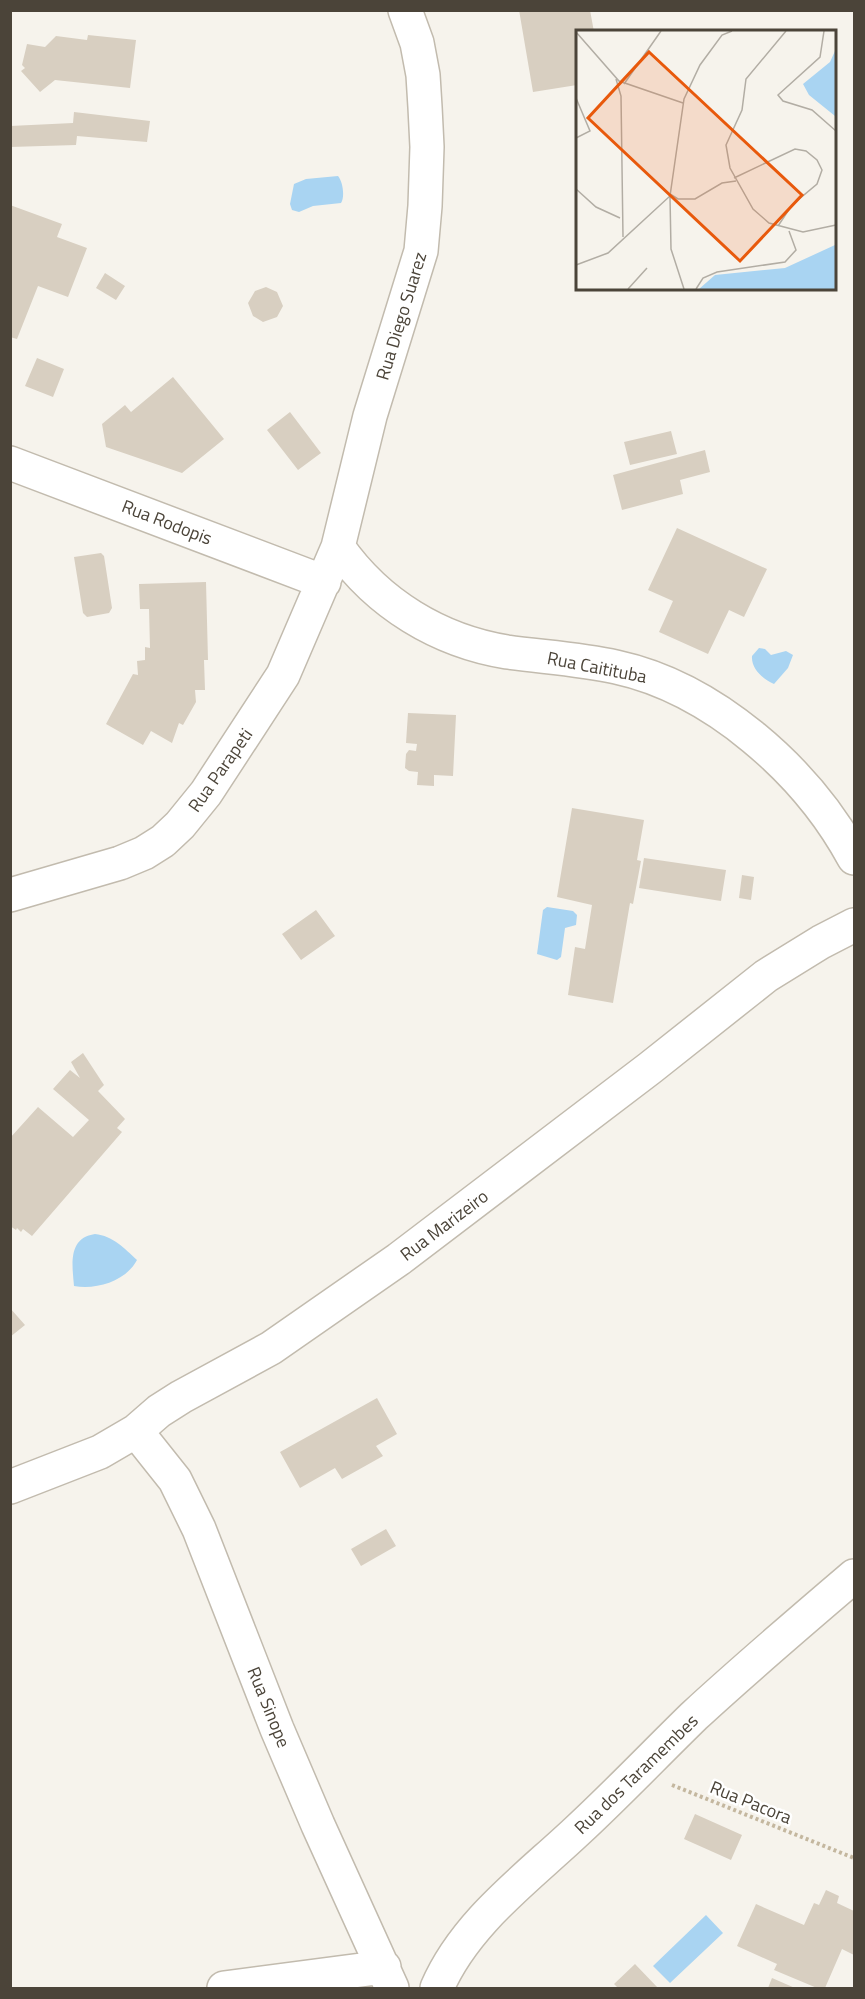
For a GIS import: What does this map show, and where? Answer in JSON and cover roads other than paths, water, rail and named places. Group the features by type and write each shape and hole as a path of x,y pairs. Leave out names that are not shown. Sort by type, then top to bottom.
{"street":[{"name":"Rua Diego Suarez","path":"338,547 370,416 421,251 423,237 427,147 426,107 417,43 405,10"},
{"name":"Rua Rodopis","path":"10,463 324,582"},
{"name":"Rua Parapeti","path":"10,895 144,854 180,825 206,793 283,675 338,547"},
{"name":"Rua Caitituba","path":"338,547 349,563 376,589 420,622 441,633 507,651 617,667 654,678 692,695 731,720 796,778 843,837 855,858"},
{"name":"Rua Marizeiro","path":"10,1487 100,1452 136,1431 173,1402 271,1348 390,1266 650,1068 766,976 821,942 855,925"},
{"name":"Rua Sinope","path":"136,1431 175,1480 199,1529 277,1729 388,1978"},
{"name":"Rua dos Taramembes","path":"436,1989 453,1956 470,1933 752,1665 855,1576"},
{"path":"224,1989 388,1978"}],"water":[{"path":"338,176 343,190 341,203 313,206 299,212 292,210 290,204 294,184 306,179"},
{"path":"759,648 765,649 771,655 786,651 793,655 788,668 774,684 762,676 753,665 752,656"},
{"path":"547,907 573,911 577,915 576,925 565,928 561,957 557,960 537,954 543,910"},
{"path":"95,1234 113,1240 137,1260 118,1279 92,1287 74,1286 73,1261 76,1246 86,1236"},
{"path":"706,1915 723,1933 670,1983 653,1966"}]}
